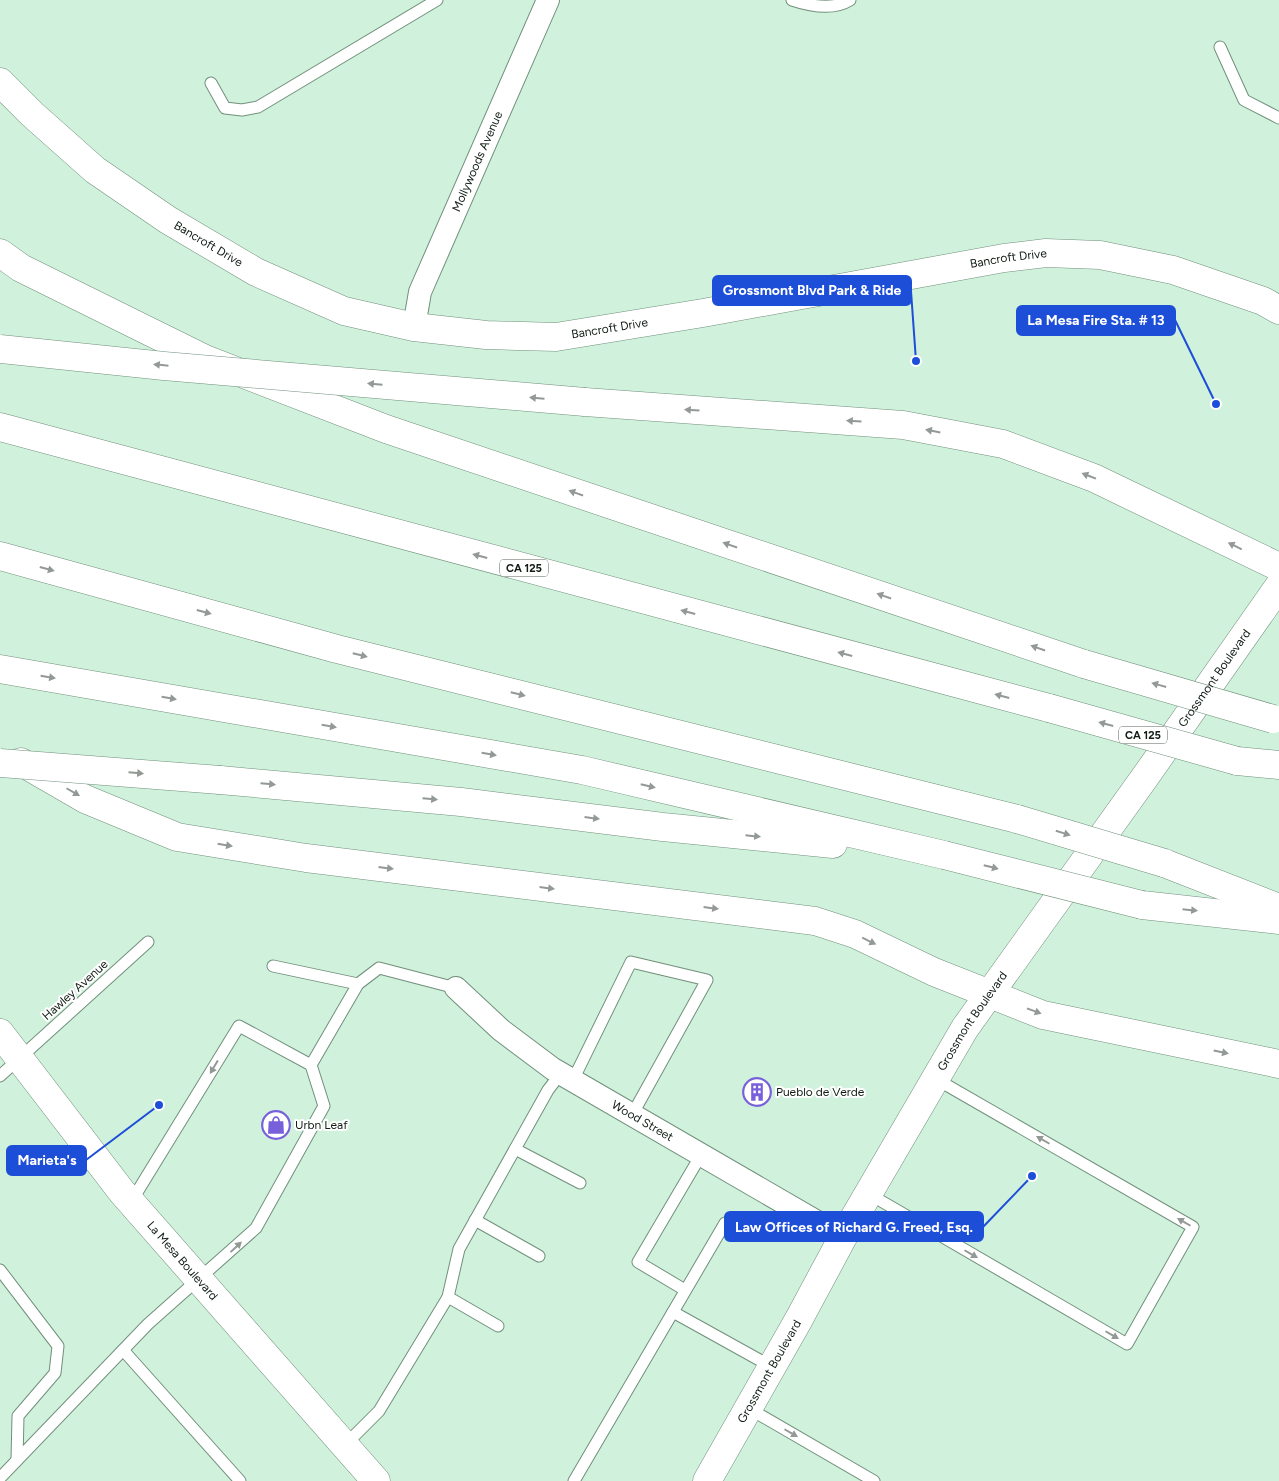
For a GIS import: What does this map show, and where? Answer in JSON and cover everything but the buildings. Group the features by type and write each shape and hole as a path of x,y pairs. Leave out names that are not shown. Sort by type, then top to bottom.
{"main road":[{"name":"Bancroft Drive","path":"0,82 32,114 95,170 184,230 256,272 344,311 414,327 486,335 556,337 720,310 1004,258 1046,253 1100,255 1173,270 1263,302 1279,310"},
{"path":"0,253 21,268 205,359 386,429 1084,664 1276,720"},
{"path":"0,349 164,366 585,402 903,425 1003,444 1094,478 1279,567"},
{"name":"CA 125","path":"0,427 1049,708 1238,761 1279,765"},
{"path":"0,556 337,649 1017,819 1164,863 1279,908"},
{"name":"Grossmont Boulevard","path":"707,1481 843,1237 965,1028 1145,778 1279,586"},
{"path":"0,669 582,770 944,855 1142,905 1279,920"},
{"path":"0,750 85,799 177,837 306,858 815,921 855,934 917,964 1043,1015 1279,1064"},
{"path":"0,763 220,780 461,802 664,827 944,855"},
{"name":"La Mesa Boulevard","path":"0,1033 10,1067 376,1481"}],"street":[{"name":"Mollywoods Avenue","path":"414,327 420,292 548,0"},
{"name":"Wood Street","path":"456,988 501,1030 567,1077 843,1237"}],"lane":[{"path":"211,83 225,108 242,110 258,107 437,0"},
{"path":"792,0 804,4 826,6 850,0"},
{"path":"1220,47 1244,100 1279,118"},
{"name":"Hawley Avenue","path":"10,1067 148,942"},
{"path":"345,1446 379,1411 448,1297 458,1249 548,1090 567,1077 631,962 707,980 632,1114"},
{"path":"273,966 358,984"},
{"path":"311,1065 358,984 379,968 456,988"},
{"path":"0,1478 148,1324 200,1280 256,1228 324,1106 311,1065 239,1026 131,1202"},
{"path":"869,1194 1127,1344 1193,1227 936,1079"},
{"path":"515,1149 580,1183"},
{"path":"685,1290 638,1262 702,1155"},
{"path":"474,1220 538,1256"},
{"path":"574,1481 725,1223"},
{"path":"0,1270 58,1346 55,1373 18,1416 17,1460"},
{"path":"448,1297 498,1326"},
{"path":"673,1312 772,1367"},
{"path":"123,1350 240,1481"},
{"path":"748,1408 874,1481"}],"place":[{"name":"Grossmont Blvd Park & Ride","path":"916,361"},
{"name":"La Mesa Fire Sta. # 13","path":"1216,404"},
{"name":"Pueblo de Verde","path":"757,1092"},
{"name":"Marieta's","path":"159,1105"},
{"name":"Urbn Leaf","path":"276,1125"},
{"name":"Law Offices of Richard G. Freed, Esq.","path":"1032,1176"}]}
